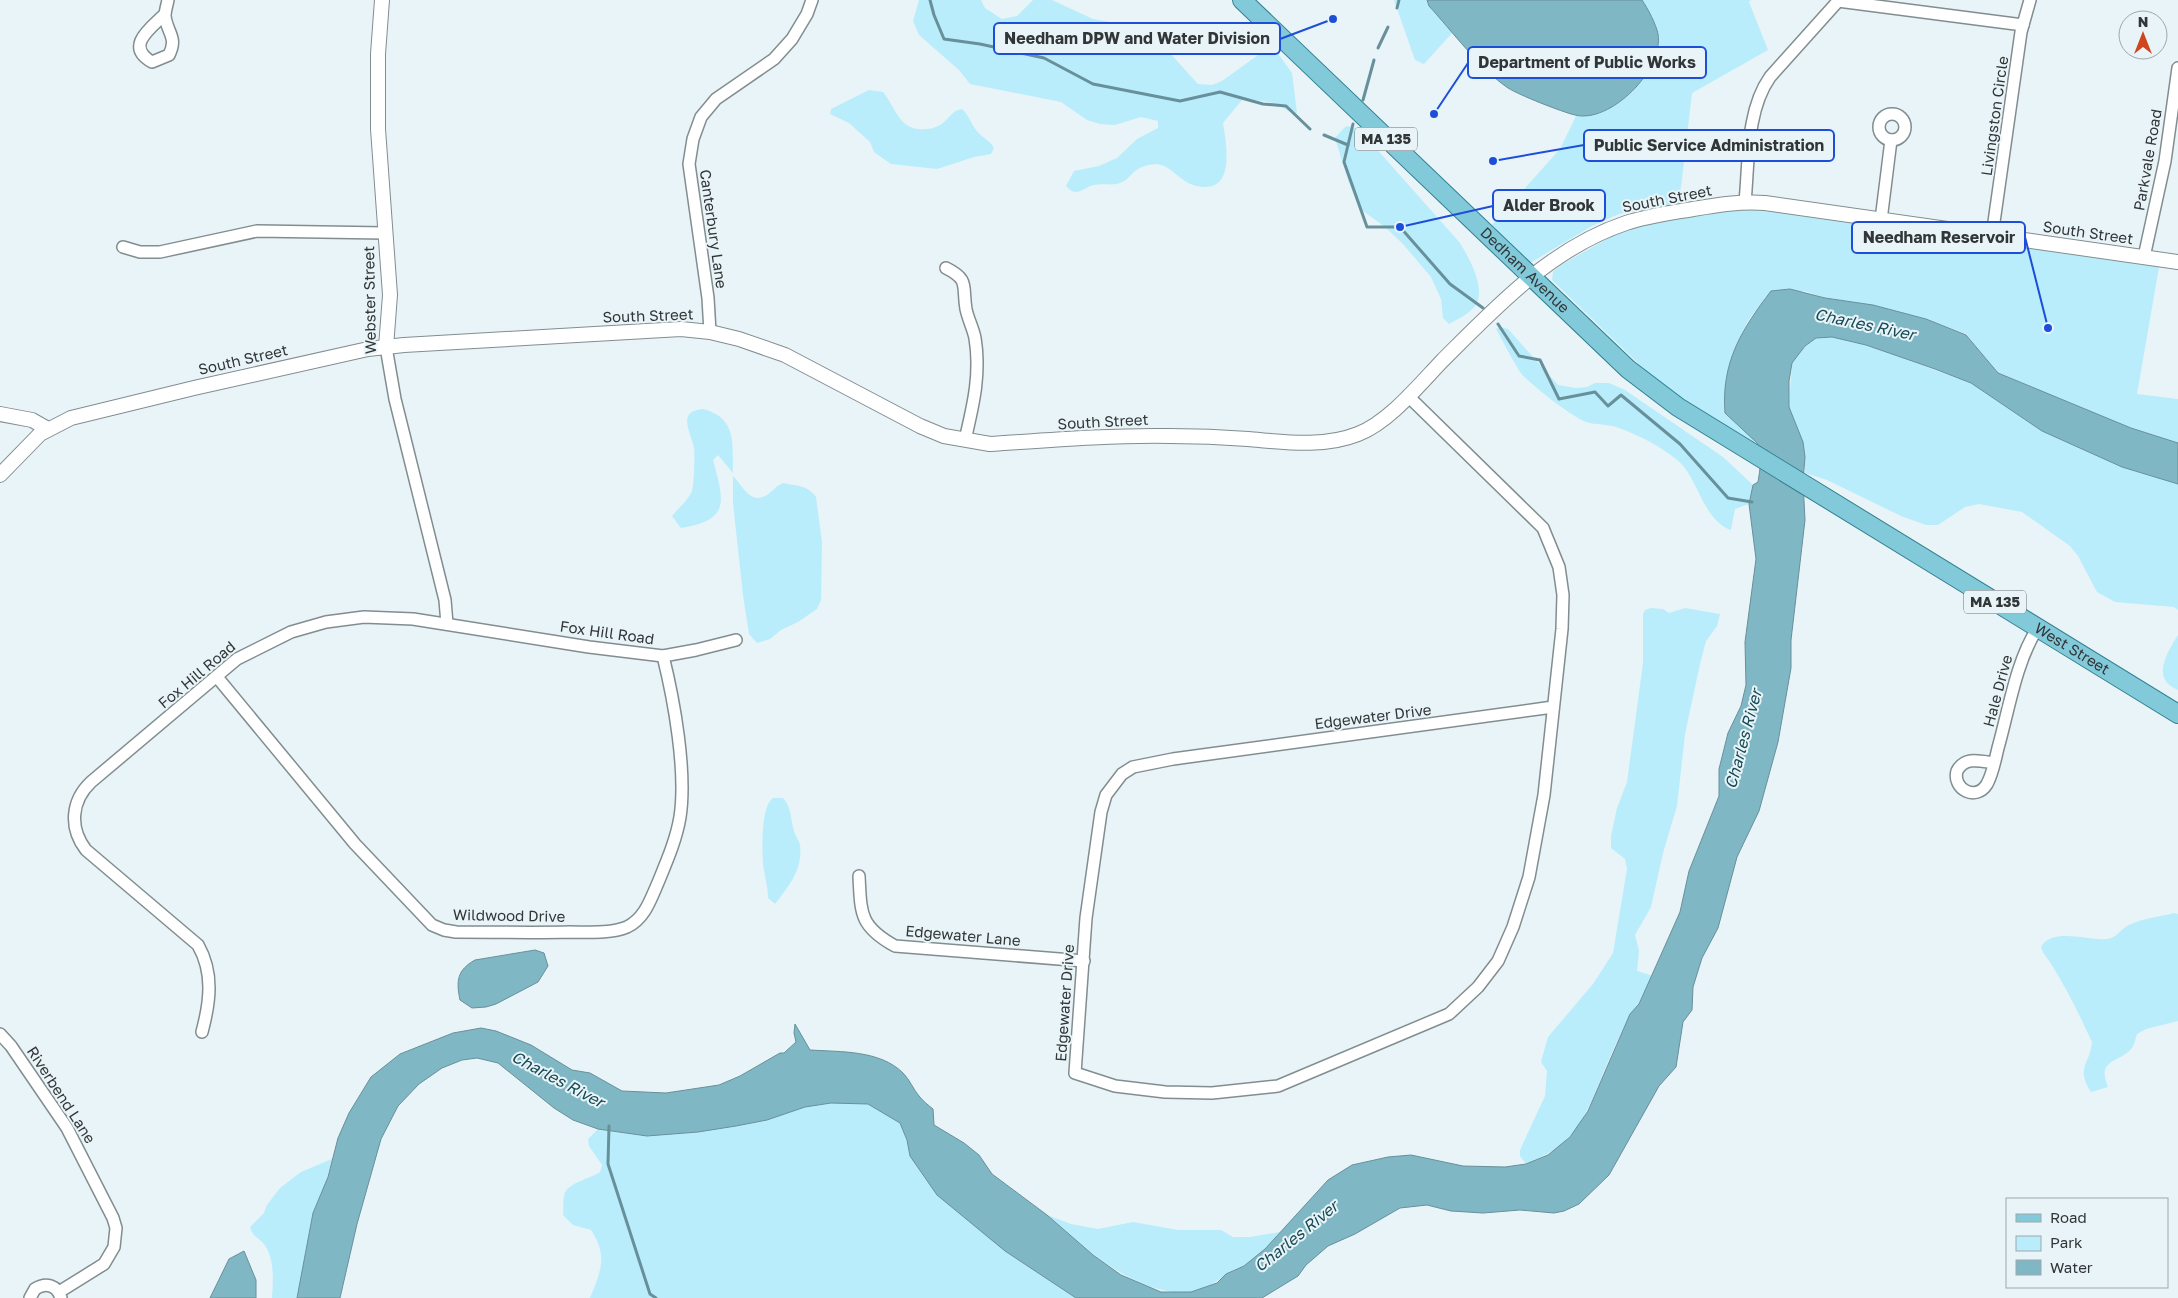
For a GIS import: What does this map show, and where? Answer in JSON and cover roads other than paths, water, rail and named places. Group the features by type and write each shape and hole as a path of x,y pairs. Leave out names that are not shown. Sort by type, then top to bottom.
{"main road":[{"name":"Dedham Avenue","path":"1242,0 1530,277 1641,380 1670,402 1812,490"},
{"name":"West Street","path":"1812,490 2178,714"}],"street":[{"path":"165,14 168,0"},
{"name":"Webster Street","path":"382,0 378,54 378,129 390,295 386,347 395,399 445,600 447,624"},
{"name":"Canterbury Lane","path":"710,332 708,298 689,164 693,139 701,117 716,99 774,59 792,39 807,14 812,0"},
{"path":"1745,202 1752,127 1763,88 1770,77 1839,0 2023,25"},
{"name":"Livingston Circle","path":"1992,236 2023,25 2030,0"},
{"name":"Parkvale Road","path":"2144,257 2166,161 2178,68"},
{"path":"1881,220 1891,140"},
{"name":"South Street","path":"0,475 22,450 48,429 71,418 344,353 386,347 681,329 710,332 739,339 785,356 920,426 944,436 964,440 990,444 1162,436 1299,443 1330,442 1367,430 1408,396 1507,296 1530,277 1579,246 1625,223 1670,213 1745,202 1765,203 2178,262"},
{"path":"123,246 140,252 160,252 257,231 385,233"},
{"path":"946,268 959,274 962,281 966,308 975,338 977,390 964,440"},
{"name":"Edgewater Drive","path":"1408,396 1543,528 1559,567 1563,595 1562,629 1544,795 1537,842 1529,877 1513,927 1498,961 1478,987 1449,1014 1278,1086 1212,1093 1165,1092 1115,1086 1075,1073 1086,918 1101,812 1106,795 1122,774 1133,767 1173,759 1553,708"},
{"path":"0,414 32,420 48,429"},
{"name":"Fox Hill Road","path":"202,1032 208,1008 210,989 206,962 198,945 86,850 78,838 74,818 78,798 86,787 237,659 291,632 348,618 381,617 447,624 589,647 663,656 736,640"},
{"name":"Hale Drive","path":"1994,764 2023,655 2037,628"},
{"name":"Wildwood Drive","path":"217,677 355,844 432,925 456,932 597,932 624,928 634,923 642,914 670,855 676,832 681,801 681,770 669,681 663,656"},
{"name":"Edgewater Lane","path":"859,876 861,913 871,930 895,946 1084,961"},
{"name":"Riverbend Lane","path":"0,1034 11,1046 67,1128 115,1224 116,1243 109,1259 101,1267 60,1295 52,1286 43,1285 35,1289 30,1298"}],"water":[{"path":"1427,0 1642,0 1657,30 1658,48 1644,78 1618,103 1604,111 1589,116 1575,115 1521,95 1508,88 1487,71 1429,6"},
{"name":"Charles River","path":"1790,289 1825,298 1873,305 1926,319 1966,335 1998,373 2131,428 2178,443 2178,484 2122,467 2042,431 1971,383 1935,369 1866,345 1832,337 1816,338 1805,346 1792,363 1789,381 1789,407 1803,442 1805,457 1803,481 1805,520 1791,640 1791,668 1778,742 1759,811 1737,857 1718,928 1702,958 1693,987 1692,1010 1683,1022 1676,1067 1659,1086 1609,1175 1579,1204 1564,1211 1554,1213 1520,1210 1483,1213 1451,1211 1427,1205 1400,1208 1355,1234 1328,1246 1306,1265 1298,1276 1262,1298 1076,1298 1005,1251 937,1195 910,1156 907,1140 900,1123 868,1104 831,1103 805,1107 767,1120 736,1126 698,1132 647,1136 598,1129 573,1120 554,1108 498,1063 477,1058 462,1060 442,1068 419,1084 398,1106 381,1139 357,1224 340,1298 297,1298 313,1213 328,1177 338,1138 349,1113 371,1077 400,1054 453,1033 481,1028 496,1031 531,1045 572,1070 590,1073 622,1091 666,1093 719,1085 740,1076 780,1053 784,1053 796,1042 795,1024 810,1050 847,1052 872,1056 894,1065 903,1073 919,1096 933,1109 934,1125 964,1143 979,1155 992,1174 1047,1215 1093,1255 1121,1275 1161,1292 1191,1292 1217,1283 1226,1274 1244,1266 1265,1249 1328,1180 1352,1165 1388,1157 1411,1155 1463,1166 1505,1167 1526,1164 1548,1155 1570,1137 1588,1111 1630,1014 1639,1004 1680,912 1689,871 1719,796 1719,769 1728,733 1741,706 1746,685 1745,642 1756,559 1749,504 1753,485 1758,482 1760,462 1760,452 1757,443 1725,413 1726,378 1730,362 1743,333 1771,291"},
{"path":"535,950 544,953 548,966 538,982 496,1004 486,1007 472,1008 460,1000 459,977 464,968 475,960"},
{"path":"244,1251 256,1280 256,1298 210,1298 229,1259"}],"waterway":[{"path":"930,0 944,39 980,44 1044,58 1093,84 1180,101 1220,92 1263,104 1286,106 1310,129"},
{"path":"1397,8 1399,0"},
{"path":"1378,48 1388,27"},
{"path":"1363,100 1374,60"},
{"path":"1348,145 1353,124"},
{"path":"1324,135 1348,145 1344,162 1367,227 1400,227 1450,284 1483,308"},
{"path":"1498,324 1519,356 1540,360 1559,399 1595,392 1608,406 1621,395 1680,444 1728,498 1752,502"},
{"path":"609,1126 608,1164 650,1294 656,1298"}],"place":[{"name":"Needham DPW and Water Division","path":"1333,19"},
{"name":"Department of Public Works","path":"1434,114"},
{"name":"Public Service Administration","path":"1493,161"},
{"name":"Alder Brook","path":"1400,227"},
{"name":"Needham Reservoir","path":"2048,328"}]}
